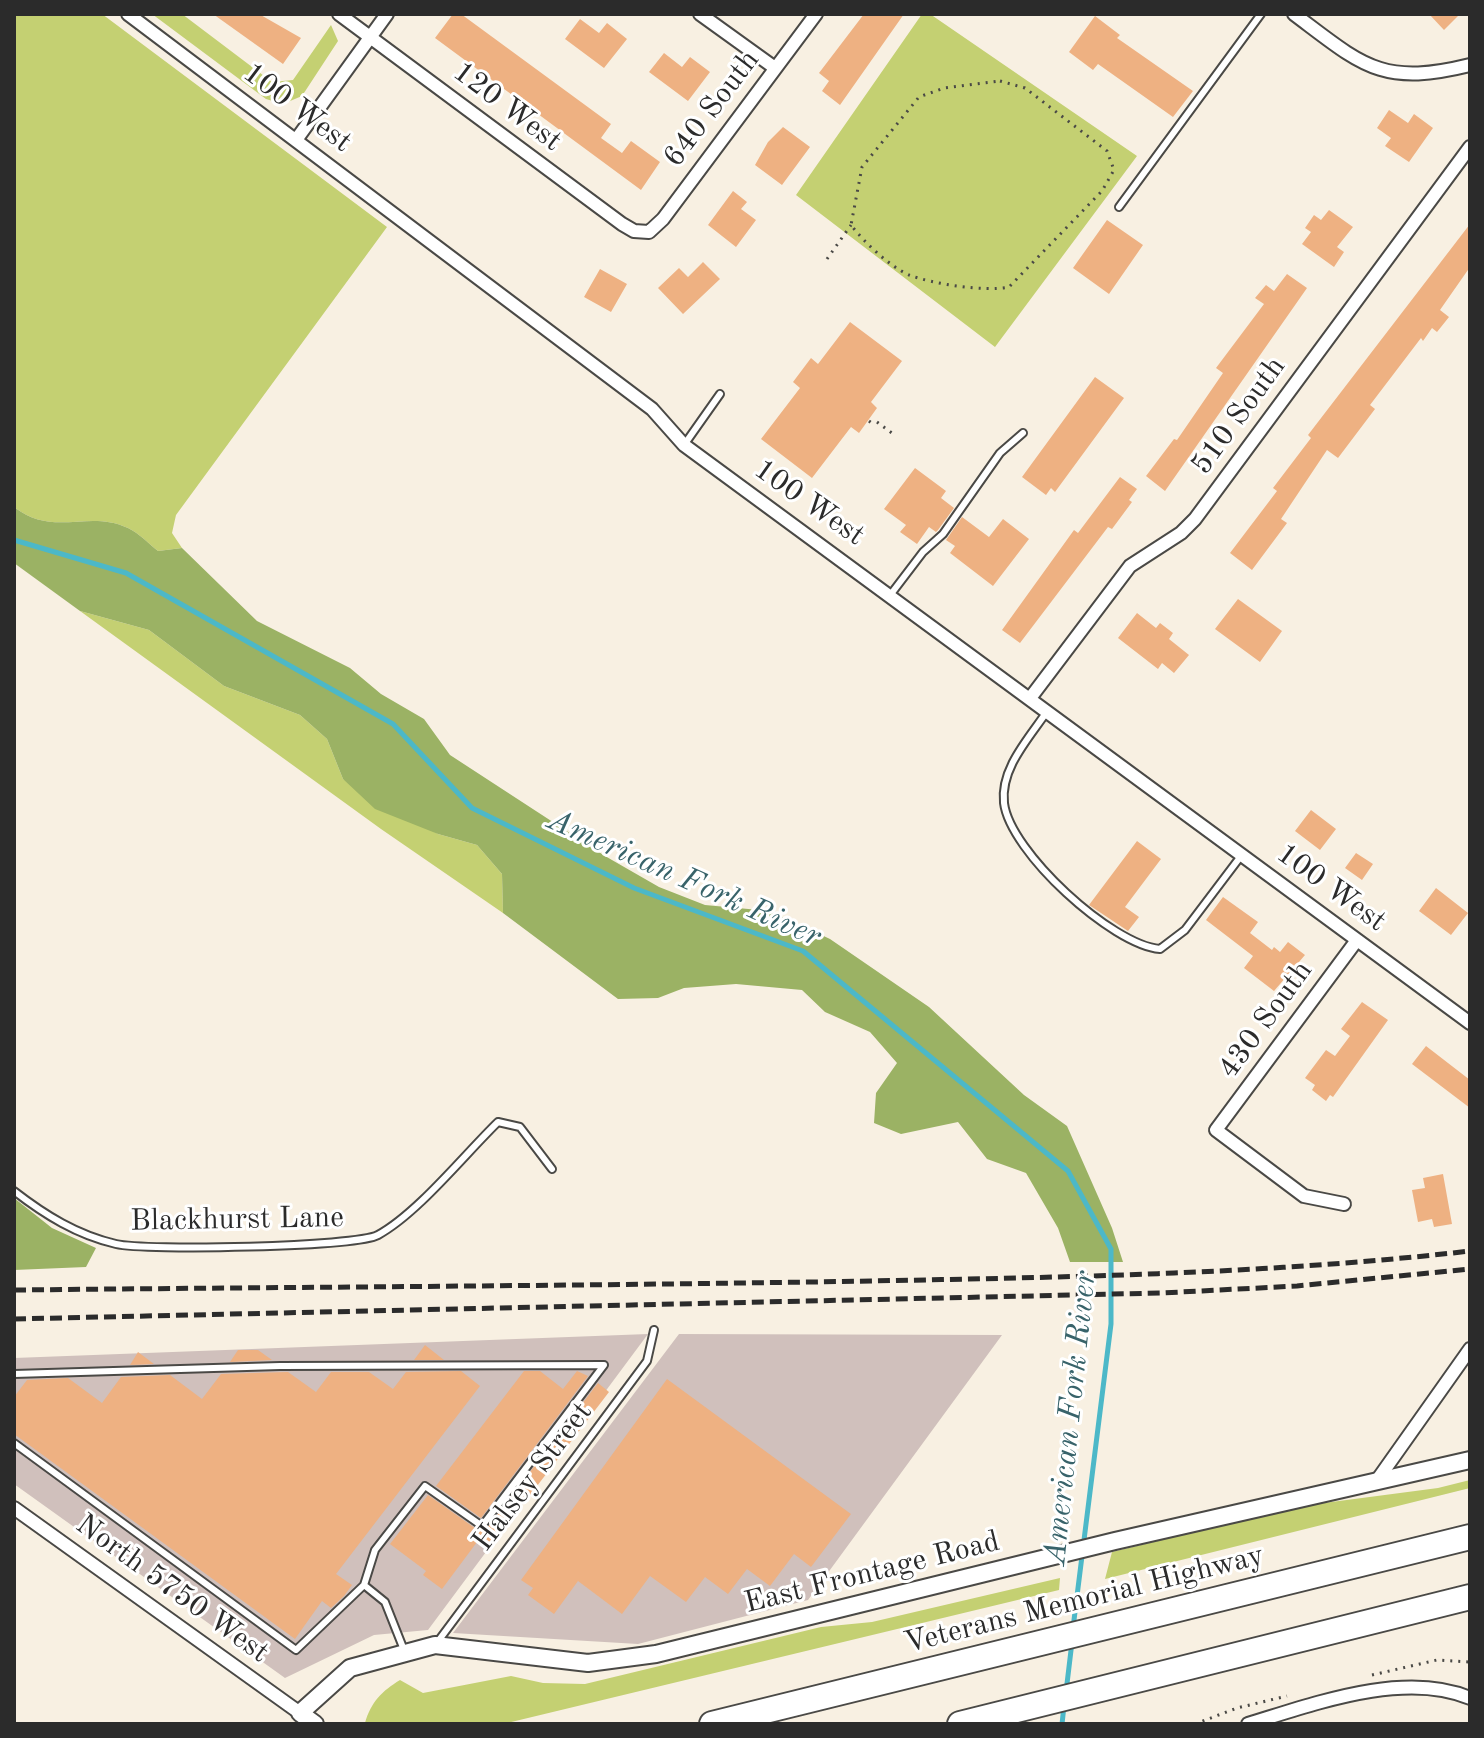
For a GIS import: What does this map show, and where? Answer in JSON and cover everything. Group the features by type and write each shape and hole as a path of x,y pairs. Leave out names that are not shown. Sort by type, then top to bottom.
{"highway":[{"name":"Veterans Memorial Highway","path":"712,1724 1470,1537"},
{"path":"960,1724 1470,1597"}],"street":[{"name":"100 West","path":"128,14 652,409 684,445 891,594 1470,1023"},
{"name":"120 West","path":"339,14 622,224 634,231 649,232"},
{"path":"296,140 387,14"},
{"path":"700,14 775,68"},
{"name":"640 South","path":"649,232 663,219 816,14"},
{"path":"1294,14 1355,60 1381,71 1410,75 1470,65"},
{"name":"510 South","path":"1031,697 1130,566 1181,533 1195,519 1470,147"},
{"name":"430 South","path":"1344,1204 1304,1196 1216,1130 1357,940"},
{"path":"1378,1479 1470,1349"},
{"name":"East Frontage Road","path":"300,1713 350,1668 435,1645 588,1663 656,1654 1115,1541 1470,1460"},
{"name":"North 5750 West","path":"14,1508 300,1713"},
{"path":"1248,1724 1314,1704 1415,1685 1440,1688 1470,1698"},
{"path":"300,1713 315,1724"}],"lane":[{"path":"1119,207 1261,14"},
{"path":"684,445 720,394"},
{"path":"891,594 923,552 943,534 1000,453 1023,433"},
{"path":"1048,710 1006,777 1004,802 1009,824 1025,848 1086,910 1129,941 1160,949 1185,930 1242,855"},
{"name":"Blackhurst Lane","path":"14,1191 50,1219 117,1245 303,1245 375,1237 411,1213 498,1122 520,1127 552,1169"},
{"name":"Halsey Street","path":"435,1645 647,1361 654,1330"},
{"path":"14,1374 280,1366 604,1365 482,1526 425,1486 375,1550 364,1585 296,1650 14,1443"},
{"path":"364,1585 385,1602 406,1653"}],"path":[{"path":"827,259 851,225 862,167 919,97 944,88 1000,81 1025,88 1107,151 1114,170 1102,191 1009,287 989,291 908,274 861,238 851,225"},
{"path":"869,421 896,436"}],"shaded area":[{"path":"648,1334 428,1630 374,1635 285,1678 14,1484 14,1358"},
{"path":"679,1334 1002,1335 808,1600 638,1644 453,1633"}],"green space":[{"path":"14,14 102,14 387,227 176,515 172,533 182,548 158,551 132,530 113,523 43,521 14,507"},
{"path":"152,14 182,14 272,82 293,80 331,25 338,41 302,96 283,104 266,99"},
{"path":"922,14 930,14 1137,156 995,347 796,195"},
{"path":"14,507 43,521 113,523 132,530 158,551 182,548 257,621 350,668 381,694 424,719 450,755 605,856 659,887 705,905 770,911 830,939 929,1007 1024,1095 1067,1126 1112,1228 1123,1262 1070,1262 1058,1228 1026,1173 987,1159 958,1122 901,1134 874,1123 876,1093 897,1063 870,1032 825,1012 802,990 736,984 684,988 658,998 618,999 503,913 502,874 477,845 438,834 375,809 343,779 327,739 300,715 224,686 149,630 80,611 14,563"},
{"path":"80,611 149,630 224,686 300,715 327,739 343,779 438,834 477,845 502,874 503,913 381,829"},
{"path":"14,1198 52,1228 96,1248 86,1267 14,1270"},
{"path":"1470,1480 1470,1488 1105,1579 1112,1552 1301,1506 1438,1488"},
{"path":"1060,1578 1059,1590 503,1724 365,1723 378,1698 400,1680 423,1693 511,1676 543,1683 585,1684 821,1627 872,1622"}],"building":[{"path":"213,14 259,14 301,38 283,64"},
{"path":"453,14 461,14 611,124 601,138 622,153 631,141 660,162 641,190 435,38"},
{"path":"864,14 904,14 840,105 822,91 829,81 819,73"},
{"path":"1429,14 1460,14 1444,30"},
{"path":"1095,16 1120,35 1117,38 1193,91 1173,117 1098,64 1093,70 1069,52"},
{"path":"580,19 599,33 607,23 627,39 604,68 565,39"},
{"path":"664,53 682,67 690,57 710,72 688,101 649,72"},
{"path":"1389,110 1408,123 1414,114 1433,128 1409,162 1385,146 1391,138 1377,128"},
{"path":"783,127 810,147 782,185 755,165 768,142"},
{"path":"733,191 747,202 741,209 756,220 736,247 708,225"},
{"path":"1329,210 1353,227 1337,247 1344,252 1334,267 1302,244 1311,232 1305,228 1314,215 1321,220"},
{"path":"1107,220 1143,245 1109,294 1073,268"},
{"path":"1470,224 1470,267 1440,310 1449,317 1437,332 1432,328 1423,341 1421,338 1370,405 1375,409 1338,458 1327,450 1281,519 1287,523 1252,570 1230,553 1277,491 1273,488 1311,438 1308,435"},
{"path":"703,262 720,279 683,314 658,288 679,268 688,277"},
{"path":"600,269 627,284 611,312 584,297"},
{"path":"1287,274 1307,288 1165,491 1146,476 1174,439 1177,440 1223,373 1216,368 1264,304 1255,298 1266,285 1274,291"},
{"path":"850,322 902,361 871,402 877,408 859,433 851,427 812,478 761,439 800,388 793,382 811,358 818,364"},
{"path":"1095,377 1124,398 1055,492 1051,488 1046,495 1022,477"},
{"path":"915,468 946,491 941,498 954,508 936,532 929,527 917,544 900,532 906,525 884,509"},
{"path":"1120,477 1137,489 1129,500 1132,502 1112,529 1108,527 1020,643 1002,630 1074,530 1078,533"},
{"path":"962,517 989,537 1003,519 1029,539 993,586 950,553 955,546 946,540"},
{"path":"1238,599 1282,631 1260,662 1215,629"},
{"path":"1137,613 1156,628 1160,623 1173,633 1169,639 1189,655 1174,673 1162,663 1158,669 1118,638"},
{"path":"1311,810 1336,829 1320,850 1295,831"},
{"path":"1137,841 1161,859 1125,907 1139,917 1128,931 1089,905"},
{"path":"1356,853 1373,864 1362,880 1345,868"},
{"path":"1436,888 1468,913 1451,935 1419,911"},
{"path":"1223,897 1258,922 1250,933 1272,950 1274,947 1280,952 1288,942 1305,955 1274,991 1244,968 1253,956 1206,920"},
{"path":"1362,1002 1388,1020 1333,1097 1330,1095 1326,1101 1312,1090 1315,1085 1305,1078 1326,1050 1335,1056 1350,1036 1341,1029"},
{"path":"1426,1046 1470,1080 1470,1108 1412,1064"},
{"path":"1443,1174 1452,1224 1434,1227 1432,1219 1418,1222 1412,1190 1425,1188 1423,1178"},
{"path":"425,1345 444,1360 414,1360"},
{"path":"238,1350 258,1350 272,1360 230,1362"},
{"path":"138,1352 154,1364 130,1365"},
{"path":"461,1371 480,1386 336,1574 352,1585 344,1596 331,1608 322,1601 295,1639 14,1434 14,1397 27,1380 68,1378 102,1403 121,1377 170,1375 202,1399 221,1374 288,1372 316,1392 331,1372 369,1372 393,1389 406,1372"},
{"path":"524,1371 540,1371 563,1389 577,1371 588,1376 481,1518 436,1486"},
{"path":"667,1379 851,1514 811,1567 794,1554 770,1586 747,1569 728,1594 705,1577 686,1602 650,1576 622,1614 578,1581 554,1614 528,1595 533,1588 521,1580"},
{"path":"598,1383 609,1392 488,1550 477,1542 442,1589 423,1575 426,1571 390,1544 428,1495 479,1531 485,1531"}],"waterway":[{"name":"American Fork River","path":"14,540 126,573 393,724 472,808 634,888 803,951 1068,1171 1111,1249 1111,1324 1073,1628"},
{"name":"American Fork River","path":"1066,1692 1072,1642"},
{"name":"American Fork River","path":"1062,1724 1064,1706"}],"railway":[{"path":"14,1290 1021,1278 1246,1270 1470,1251"},
{"path":"14,1319 1161,1293 1297,1286 1470,1269"}]}
